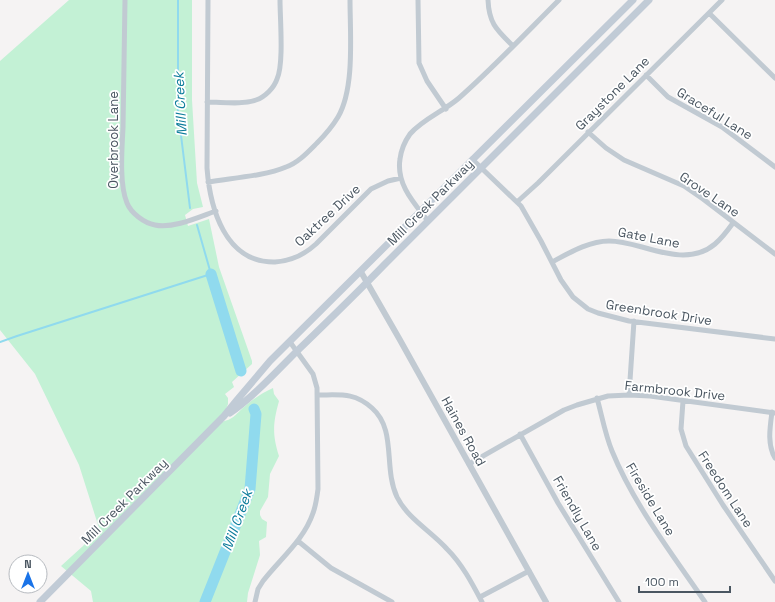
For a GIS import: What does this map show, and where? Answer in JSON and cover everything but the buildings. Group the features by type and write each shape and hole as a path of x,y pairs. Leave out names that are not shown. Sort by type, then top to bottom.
{"main road":[{"name":"Mill Creek Parkway","path":"40,602 224,416 270,361 633,0"},
{"name":"Mill Creek Parkway","path":"224,416 240,405 297,352 649,0"}],"street":[{"name":"Overbrook Lane","path":"125,0 122,153 123,184 126,202 134,213 154,225 162,226 174,224 216,211"},
{"name":"Oaktree Drive","path":"208,0 208,182 222,229 230,241 244,253 254,258 265,261 287,261 307,252 371,189 388,181 401,178"},
{"path":"207,102 250,102 262,97 272,88 277,80 280,63 280,0"},
{"path":"208,182 272,171 290,166 310,150 328,132 343,107 349,82 350,0"},
{"path":"418,0 419,63 427,81 446,108"},
{"path":"488,0 489,14 493,25 513,46"},
{"path":"428,221 406,192 401,178 400,159 410,134 458,99 559,0"},
{"name":"Graystone Lane","path":"517,202 538,183 722,0"},
{"path":"709,13 775,78"},
{"name":"Graceful Lane","path":"646,75 668,97 722,127 775,167"},
{"name":"Grove Lane","path":"588,132 619,157 684,186 775,254"},
{"name":"Greenbrook Drive","path":"472,159 517,202 531,222 566,288 584,306 598,313 611,317 634,321 775,339"},
{"name":"Gate Lane","path":"552,262 575,250 591,244 608,241 626,243 676,255 691,255 710,248 720,239 733,223"},
{"name":"Haines Road","path":"360,272 400,340 546,602"},
{"path":"630,395 634,321"},
{"path":"255,602 258,589 263,581 298,541 309,524 316,503 318,489 318,395 314,374 290,342"},
{"path":"318,395 347,395 358,398 372,408 378,415 386,431 390,478 398,497 408,514 455,558 481,600 529,571"},
{"name":"Farmbrook Drive","path":"469,464 564,410 597,398 630,395 650,396 773,413"},
{"name":"Fireside Lane","path":"597,398 612,451 631,489 648,518 705,602"},
{"name":"Freedom Lane","path":"683,401 681,429 686,446 723,505 775,581"},
{"path":"773,413 770,434 771,450 775,458"},
{"name":"Friendly Lane","path":"520,434 558,503 619,602"},
{"path":"298,541 331,568 392,602"}],"green space":[{"path":"69,0 192,0 192,100 197,183 203,207 193,209 185,215 188,226 209,219 219,267 252,361 252,364 232,382 234,387 225,394 228,398 228,404 221,422 236,415 247,404 273,388 274,394 279,401 275,416 274,435 279,456 270,474 268,497 260,511 262,519 267,522 266,537 259,541 260,555 248,593 247,602 93,602 91,591 61,566 83,546 99,528 79,465 35,374 0,330 0,61"}],"waterway":[{"name":"Mill Creek","path":"178,0 178,111 190,208"},
{"path":"0,342 211,274 197,225"},
{"name":"Mill Creek","path":"211,274 241,371"},
{"name":"Mill Creek","path":"205,602 250,489 256,414 254,409"}]}
